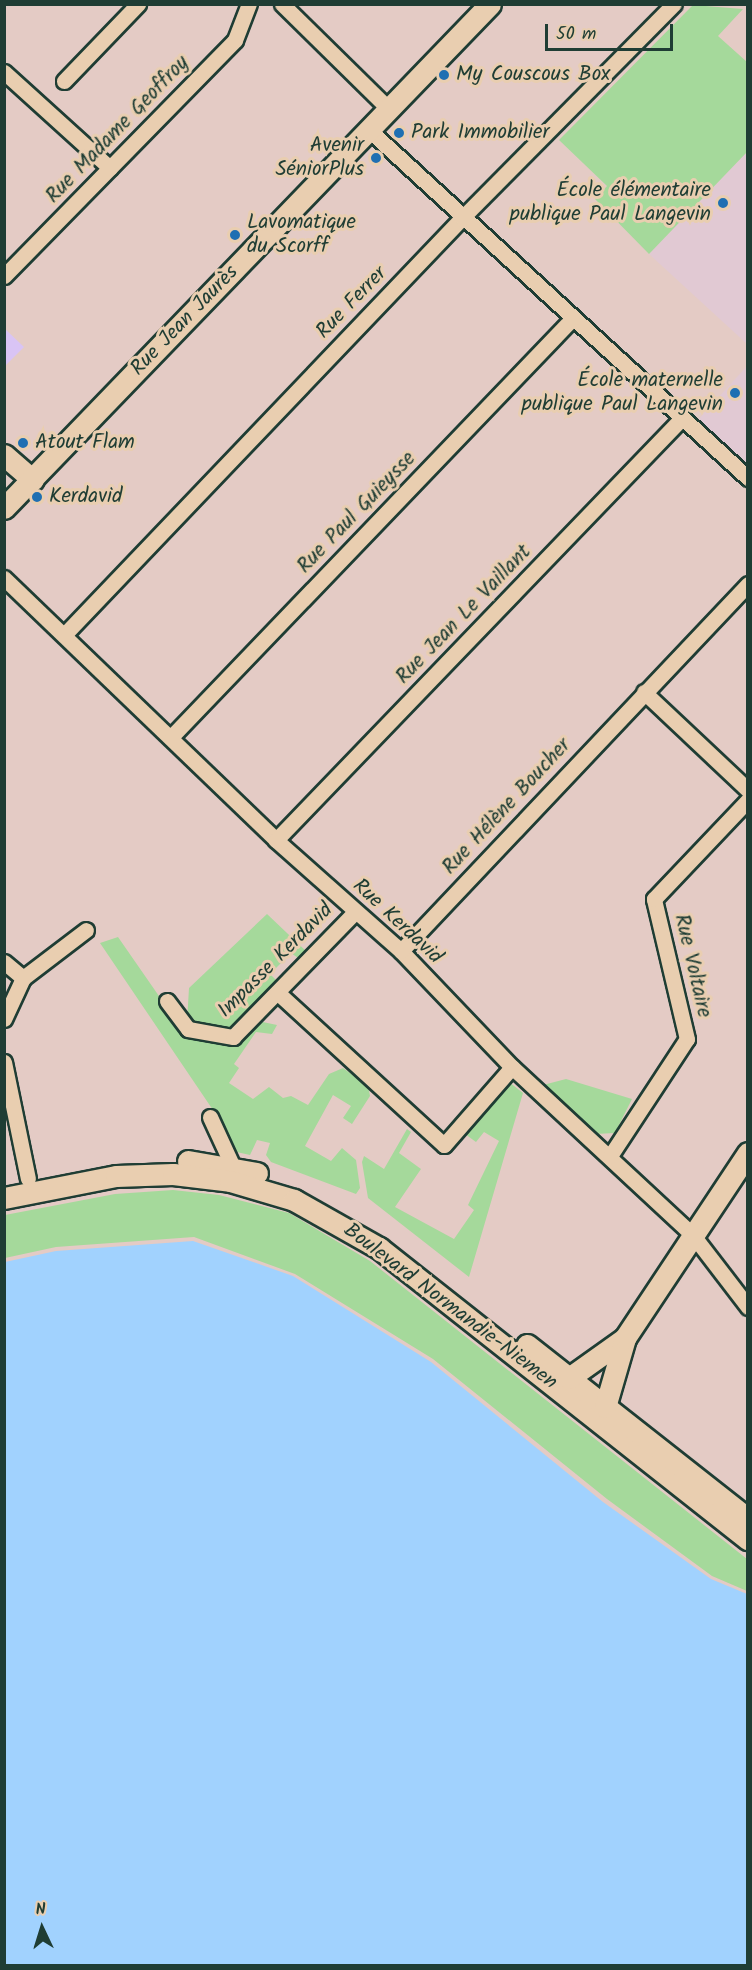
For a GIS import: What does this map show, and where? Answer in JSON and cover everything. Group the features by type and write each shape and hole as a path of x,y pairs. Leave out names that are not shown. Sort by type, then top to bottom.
{"street":[{"path":"64,81 138,4"},
{"path":"282,4 390,110"},
{"name":"Rue Jean Jaurès","path":"4,508 490,4"},
{"name":"Rue Ferrer","path":"64,635 462,218 674,4"},
{"name":"Rue Madame Geoffroy","path":"4,276 235,40 245,7"},
{"path":"4,72 110,168"},
{"path":"368,129 747,478"},
{"name":"Rue Paul Guieysse","path":"172,736 572,319"},
{"name":"Rue Jean Le Vaillant","path":"276,840 682,418"},
{"path":"4,455 33,480"},
{"name":"Rue Kerdavid","path":"4,578 172,736 276,840 401,951 512,1067 692,1234 745,1295"},
{"name":"Rue Hélène Boucher","path":"401,951 747,585"},
{"path":"644,692 747,790"},
{"name":"Rue Voltaire","path":"610,1156 687,1039 654,899 747,800"},
{"name":"Impasse Kerdavid","path":"167,1001 188,1029 233,1037 356,912"},
{"path":"4,1019 23,978 86,930"},
{"path":"4,962 23,978"},
{"path":"278,993 444,1145 512,1067"},
{"path":"4,1062 27,1179"},
{"path":"210,1117 233,1167"},
{"path":"605,1407 625,1338 747,1153"},
{"name":"Boulevard Normandie-Niemen","path":"4,1184 114,1162 174,1160 233,1167 346,1209 569,1378 747,1520"},
{"name":"Boulevard Normandie-Niemen","path":"4,1198 116,1176 173,1174 230,1181 294,1200 379,1248 747,1539"},
{"path":"569,1378 625,1338"}],"shaded area":[{"name":"École élémentaire publique Paul Langevin","path":"747,152 747,344 649,254"},
{"name":"École maternelle publique Paul Langevin","path":"747,366 747,469 697,421"}],"green space":[{"path":"693,5 743,9 718,36 747,62 747,152 649,254 595,199 607,186 559,140"},
{"path":"267,914 308,953 301,960 291,953 270,974 278,982 230,1030 187,1022 189,988"},
{"path":"118,937 186,1035 230,1043 258,1021 277,1025 272,1034 256,1032 234,1064 239,1068 229,1083 253,1099 269,1087 283,1098 291,1096 308,1105 329,1074 343,1068 368,1086 370,1096 352,1124 343,1118 351,1106 333,1095 305,1146 331,1161 342,1148 356,1160 360,1188 356,1194 271,1162 266,1155 270,1143 257,1140 250,1155 232,1151 215,1113 100,943"},
{"path":"566,1079 632,1099 615,1133 595,1134 543,1085"},
{"path":"509,1082 523,1093 469,1277 368,1198 362,1162 364,1156 384,1169 407,1129 411,1132 399,1153 421,1169 395,1207 454,1239 474,1210 468,1205 499,1141 484,1132 476,1142 465,1134 455,1142"},
{"path":"173,1190 219,1195 289,1213 370,1261 747,1559 747,1591 712,1576 607,1499 433,1359 295,1274 194,1237 56,1247 5,1258 5,1215 115,1194"}],"water":[{"path":"193,1241 293,1276 431,1362 603,1502 711,1579 747,1594 747,1965 5,1965 5,1262 56,1251"}],"building":[{"path":"4,328 24,347 4,367"}],"place":[{"name":"My Couscous Box","path":"444,75"},
{"name":"Park Immobilier","path":"399,133"},
{"name":"Avenir SéniorPlus","path":"376,158"},
{"name":"École élémentaire publique Paul Langevin","path":"723,203"},
{"name":"Lavomatique du Scorff","path":"235,235"},
{"name":"École maternelle publique Paul Langevin","path":"735,393"},
{"name":"Atout Flam","path":"23,443"},
{"name":"Kerdavid","path":"37,497"}]}
